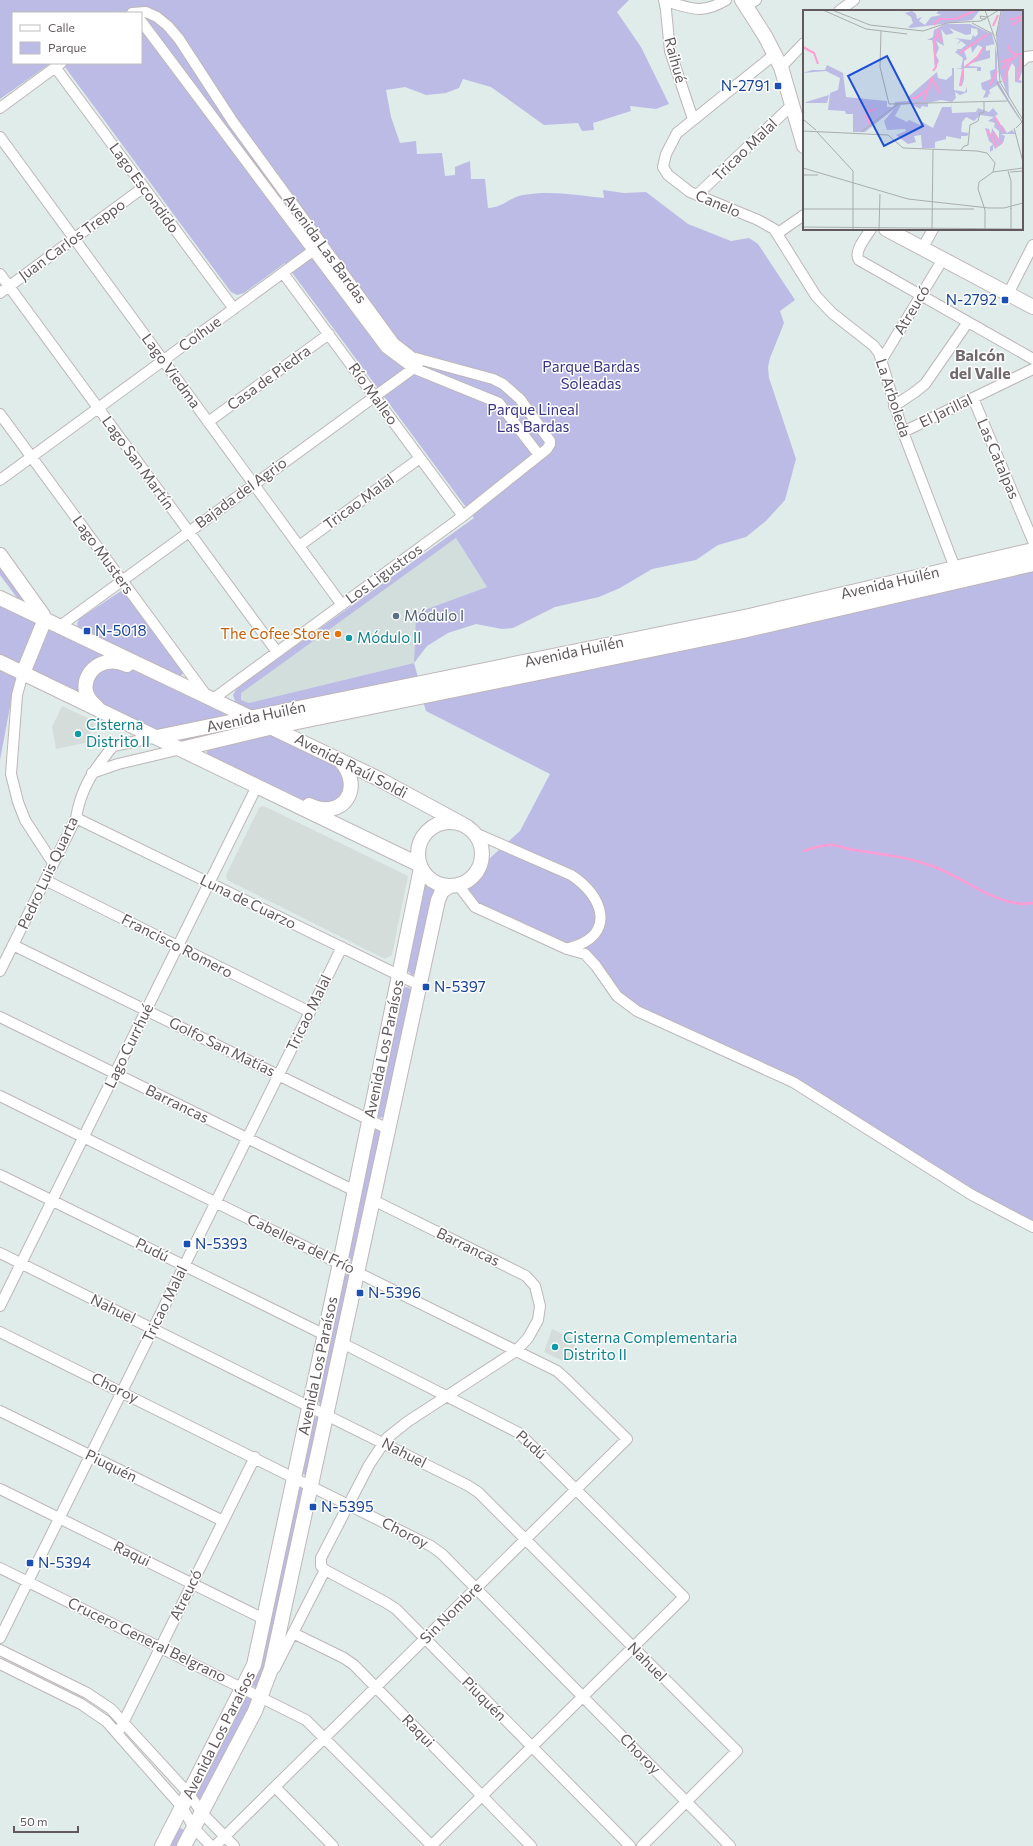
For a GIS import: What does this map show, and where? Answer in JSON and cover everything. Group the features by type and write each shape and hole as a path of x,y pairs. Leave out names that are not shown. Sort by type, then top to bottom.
{"main road":[{"path":"748,2 778,61 793,104 803,142"},
{"path":"888,230 1033,307"},
{"name":"Avenida Huilén","path":"157,737 742,618 1033,550"},
{"path":"0,555 41,611 44,618 23,673"},
{"name":"Avenida Huilén","path":"181,749 306,720 722,636 1033,564"},
{"name":"Avenida Raúl Soldi","path":"0,598 394,786 462,824"},
{"path":"102,711 90,702 86,690 88,677 97,666 106,661 116,661 140,670 154,671"},
{"path":"0,662 420,866 432,881 439,884 454,886"},
{"path":"306,720 300,726 299,732 301,738 308,744"},
{"path":"282,798 299,801 320,809 331,809 340,805 349,795 352,785 349,772 340,760"},
{"name":"Avenida Los Paraísos","path":"162,1846 253,1668 340,1264 399,976 420,866 419,846 423,837 437,824 447,822 462,824"},
{"path":"462,824 475,833"},
{"name":"Avenida Los Paraísos","path":"184,1846 261,1697 271,1669 438,898 442,892 474,876 482,863 482,847 475,833"}],"street":[{"path":"664,1 700,10 710,8 726,0"},
{"path":"839,10 854,0"},
{"name":"Raihué","path":"664,1 670,51 694,119"},
{"name":"Avenida Las Bardas","path":"142,12 146,12 157,17 179,38 233,122 394,343 412,358 493,379 503,384 520,399 549,438 550,444"},
{"name":"Avenida Las Bardas","path":"142,22 386,348 413,368 499,403 539,455"},
{"path":"694,119 803,44"},
{"path":"0,108 58,65"},
{"name":"Lago Escondido","path":"58,65 144,187 234,309"},
{"name":"Tricao Malal","path":"697,196 793,104"},
{"name":"Canelo","path":"694,119 673,137 664,159 663,168 668,175 697,196 763,222 778,233"},
{"name":"Lago Viedma","path":"0,137 342,605"},
{"name":"Juan Carlos Treppo","path":"0,293 144,187"},
{"path":"778,233 803,216"},
{"path":"870,230 857,256 857,258 862,262 1033,359"},
{"path":"922,248 932,230"},
{"name":"La Arboleda","path":"778,233 816,296 832,313 874,346 881,361 903,432 955,568"},
{"name":"Coíhue","path":"0,480 322,244"},
{"path":"1008,294 1033,245"},
{"name":"Atreucó","path":"881,361 943,259"},
{"name":"Río Malleo","path":"283,273 463,516"},
{"name":"Lago San Martín","path":"0,274 277,652"},
{"path":"894,406 925,384 968,322"},
{"name":"Casa de Piedra","path":"208,422 329,334"},
{"name":"Bajada del Agrio","path":"60,626 422,361"},
{"name":"El Jarillal","path":"903,432 1033,369"},
{"name":"Las Catalpas","path":"972,398 1033,541"},
{"name":"Lago Musters","path":"0,414 210,697"},
{"name":"Los Ligustros","path":"210,697 277,652 463,516 539,455 550,444"},
{"name":"Tricao Malal","path":"299,546 420,458"},
{"path":"23,673 17,695 11,774 18,802 25,820 53,863"},
{"name":"Avenida Huilén","path":"113,746 157,737"},
{"name":"Pedro Luis Quarta","path":"0,971 76,818 80,796 92,773 113,746"},
{"name":"Avenida Huilén","path":"92,773 118,764 181,749"},
{"name":"Lago Currhué","path":"0,1306 257,786"},
{"name":"Luna de Cuarzo","path":"76,818 419,985"},
{"path":"475,833 570,875 582,883 590,891 600,908 599,927 595,934 582,945 567,949"},
{"name":"Francisco Romero","path":"45,880 310,1012"},
{"path":"454,886 475,906 567,949 585,954 596,966 617,996 637,1011 793,1082 972,1194 1033,1227"},
{"name":"Golfo San Matías","path":"13,945 388,1129"},
{"name":"Tricao Malal","path":"0,1638 342,947"},
{"name":"Barrancas","path":"0,1017 355,1191"},
{"name":"Cabellera del Frío","path":"0,1096 516,1351 564,1377 627,1439"},
{"name":"Pudú","path":"0,1175 325,1335"},
{"name":"Barrancas","path":"325,1570 321,1566 321,1559 372,1459 383,1443 396,1429 516,1351 524,1343 535,1326 540,1306 535,1286 520,1273 373,1200"},
{"name":"Nahuel","path":"0,1253 310,1406 474,1489 737,1751 686,1802"},
{"name":"Choroy","path":"0,1332 311,1485 431,1546 476,1588 730,1846"},
{"name":"Pudú","path":"342,1343 519,1432 684,1597 632,1648"},
{"name":"Piuquén","path":"0,1411 222,1521"},
{"name":"Sin Nombre","path":"215,1846 627,1439"},
{"name":"Atreucó","path":"118,1733 254,1457"},
{"name":"Raqui","path":"0,1489 264,1619"},
{"name":"Crucero General Belgrano","path":"0,1568 306,1720 431,1846"},
{"path":"261,1697 325,1570"},
{"name":"Piuquén","path":"325,1570 392,1606 630,1846"},
{"name":"Raqui","path":"292,1633 348,1660 531,1846"},
{"path":"431,1846 632,1648"},
{"path":"0,1650 94,1697 111,1709 189,1794 202,1813 234,1846"},
{"path":"0,1664 91,1709 103,1718 118,1733 182,1807 194,1828 211,1846"},
{"path":"275,1787 333,1846"},
{"path":"642,1846 686,1802"}],"shaded area":[{"path":"456,538 487,587 416,613 414,663 249,703 241,700 240,693"},
{"path":"62,706 96,722 85,743 56,749 52,727"},
{"path":"264,806 408,876 392,955 385,959 227,880 226,875 259,808"},
{"path":"552,1329 577,1341 567,1363 544,1352"}],"green space":[{"name":"Parque Bardas Soleadas","path":"0,0 629,0 617,12 641,47 669,104 656,109 630,106 631,111 593,123 594,130 582,131 578,123 544,125 491,87 463,79 459,88 446,93 426,95 405,87 386,90 391,117 400,143 416,141 417,154 442,153 445,176 455,175 455,167 470,161 471,179 485,179 488,208 498,206 523,195 543,193 604,198 603,190 624,193 646,192 688,224 731,241 749,238 758,244 795,300 780,311 784,323 768,367 769,378 796,459 785,500 766,521 746,537 718,545 696,560 652,569 620,588 599,597 555,607 513,628 502,629 476,624 448,633 427,646 414,663 419,681 253,712 236,704 233,695 237,688 474,518 285,263 244,293 237,295 231,292 63,64 142,64 142,12 12,12 12,64 50,64 0,99","holes":["456,538 487,587 416,613 414,663 249,703 241,700 241,693"]},
{"path":"0,561 24,598 22,600 18,599 0,575"},
{"path":"1033,569 1033,1227 793,1082 626,1003 591,959 475,907 459,886 520,831 550,774 426,711 423,701"},
{"path":"121,591 124,592 183,672 182,675 178,676 78,627 77,624 79,619"},
{"path":"0,604 36,623 20,664 0,656"},
{"path":"47,630 54,631 110,658 100,661 85,697 32,671"},
{"path":"120,664 226,713 225,716 161,733 99,704 88,688 92,674"},
{"path":"0,668 16,675 0,760"},
{"path":"253,721 256,725 183,742 181,740 182,738"},
{"path":"268,733 345,770 343,800 313,805 301,799 289,796 207,755 207,749"},
{"path":"425,883 438,888 416,974 412,975 407,970"},
{"path":"408,987 412,990 385,1116 380,1118 377,1116 402,988"},
{"path":"374,1130 379,1130 381,1133 353,1262 347,1260"},
{"path":"344,1275 351,1275 323,1404 320,1405 318,1400 342,1279"},
{"path":"317,1416 320,1418 307,1474 305,1475 302,1473 314,1419"},
{"path":"300,1486 304,1488 265,1670 257,1688 252,1684 259,1670"},
{"path":"247,1697 253,1701 202,1800 199,1799 197,1797 197,1792 244,1700"},
{"path":"180,1828 185,1830 179,1846 169,1846"}],"waterway":[{"path":"804,851 822,846 833,845 851,850 907,859 937,868 984,892 1008,902 1021,904 1033,903"}],"place":[{"name":"N-2791","path":"778,86"},
{"name":"N-2792","path":"1005,300"},
{"name":"Módulo I","path":"396,616"},
{"name":"N-5018","path":"87,631"},
{"name":"The Cofee Store","path":"338,634"},
{"name":"Módulo II","path":"349,638"},
{"name":"Cisterna Distrito II","path":"78,734"},
{"name":"N-5397","path":"426,987"},
{"name":"N-5393","path":"187,1244"},
{"name":"N-5396","path":"360,1293"},
{"name":"Cisterna Complementaria Distrito II","path":"555,1347"},
{"name":"N-5395","path":"313,1507"},
{"name":"N-5394","path":"30,1563"}],"district":[{"name":"Balcón del Valle","path":"980,364"}],"park label":[{"name":"Parque Lineal Las Bardas","path":"533,418"}]}
